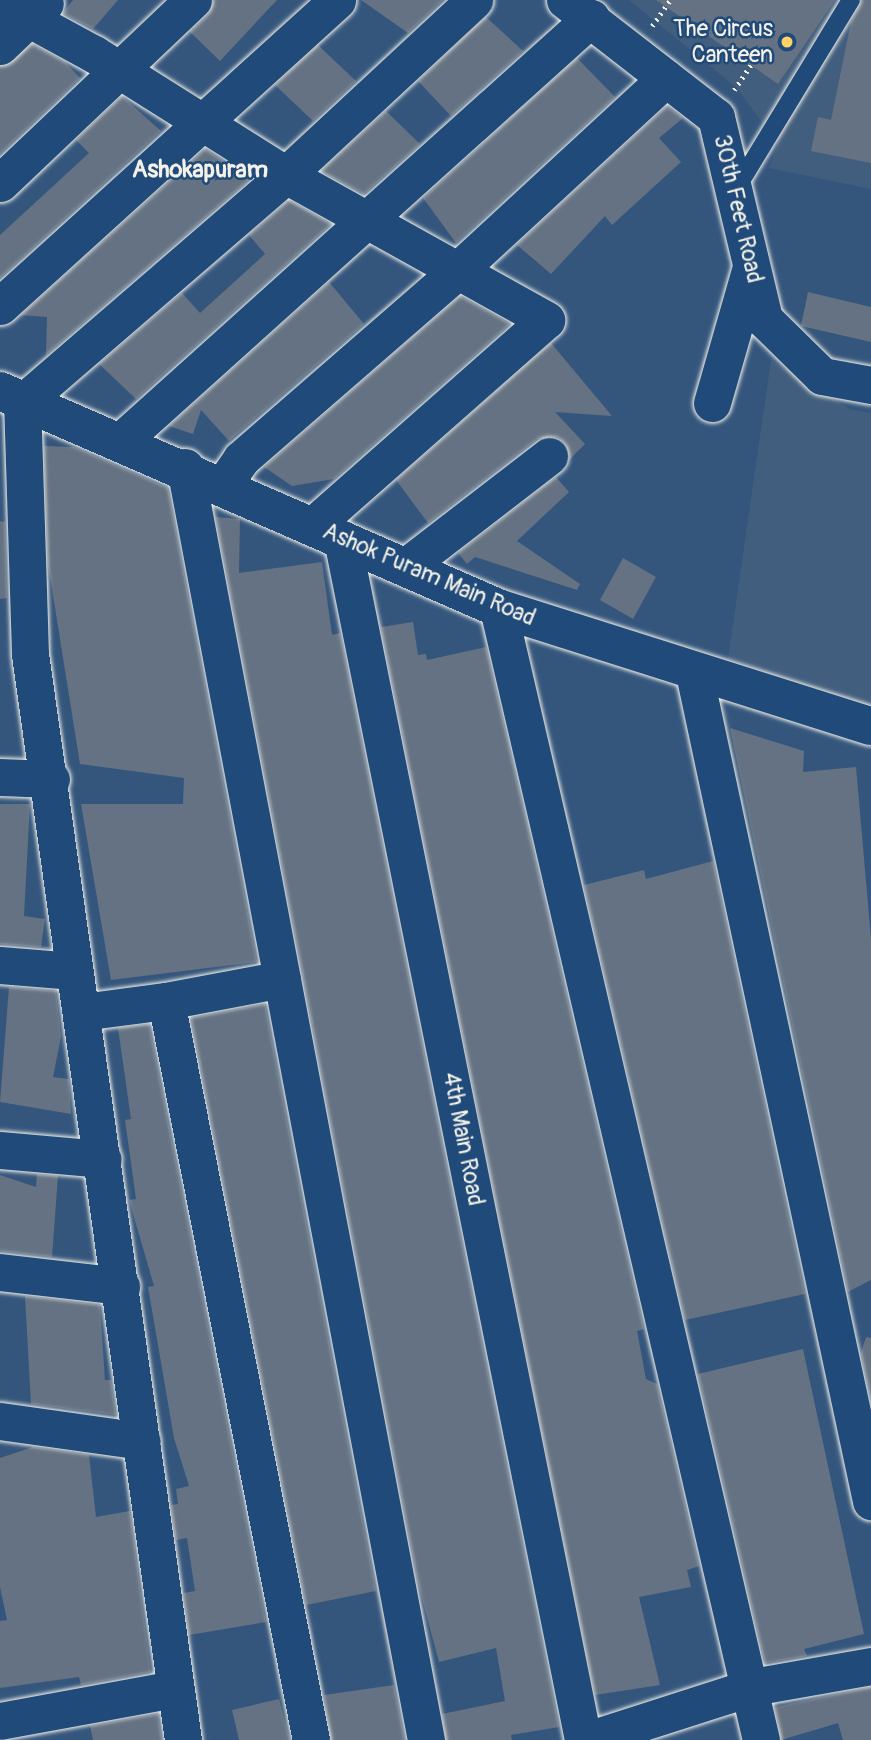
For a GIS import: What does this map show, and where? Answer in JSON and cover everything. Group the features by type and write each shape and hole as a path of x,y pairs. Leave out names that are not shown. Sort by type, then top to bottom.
{"street":[{"path":"0,183 121,72 193,0"},
{"path":"0,306 337,0"},
{"path":"183,1740 103,1159 74,971 51,779 15,651 11,397 286,176 474,0"},
{"path":"0,46 26,7 121,72 286,176 546,320 327,532"},
{"path":"122,440 365,220 578,9"},
{"name":"30th Feet Road","path":"578,9 716,117 764,319 822,376 871,385"},
{"path":"223,485 241,459 457,271 666,78"},
{"path":"712,403 751,266"},
{"name":"Ashok Puram Main Road","path":"11,397 185,467 498,608 694,673 871,726"},
{"path":"405,567 550,456"},
{"path":"185,467 426,1740"},
{"name":"4th Main Road","path":"327,532 585,1740"},
{"path":"498,608 752,1687 761,1740"},
{"path":"694,673 871,1501"},
{"path":"0,777 51,779"},
{"path":"0,965 74,971"},
{"path":"82,1012 166,1001 282,979"},
{"path":"166,1001 311,1740"},
{"path":"0,1150 103,1159"},
{"path":"0,1272 121,1286"},
{"path":"0,1421 142,1441"},
{"path":"585,1740 752,1687 871,1666"},
{"path":"0,1721 175,1689"}],"lane":[{"path":"733,195 851,0"}],"shaded area":[{"path":"629,0 871,0 871,189 769,168 778,144 736,87"},
{"path":"771,360 850,409 871,413 871,705 728,659"}],"building":[{"path":"73,0 118,0 93,29 63,13"},
{"path":"214,0 277,0 220,61 190,32 208,15"},
{"path":"361,0 443,0 408,33"},
{"path":"656,0 835,0 778,84"},
{"path":"862,0 871,0 871,163 811,151 818,117 831,120 851,22"},
{"path":"486,17 523,51 451,116 418,81"},
{"path":"32,44 65,62 80,78 0,154 0,66"},
{"path":"318,45 356,81 313,121 275,85"},
{"path":"577,58 615,97 456,243 423,198"},
{"path":"122,96 161,131 0,278 0,235 89,153 76,140"},
{"path":"667,106 683,118 659,138 681,162 612,225 605,216 551,274 517,245 498,262"},
{"path":"386,111 420,144 364,194 321,171"},
{"path":"205,149 251,178 46,355 47,317 21,315"},
{"path":"289,200 331,224 136,399 99,364 182,293 200,313 265,254 249,235"},
{"path":"329,282 364,324 229,441 201,410 193,434 169,426"},
{"path":"808,292 871,307 871,342 801,326"},
{"path":"460,296 510,324 334,479 292,486 264,467"},
{"path":"551,343 612,416 555,412 585,444 569,460 566,444 558,437 537,439 428,523 396,480"},
{"path":"44,446 74,447 168,488 257,962 111,980 81,804 183,804 184,778 80,764 48,564"},
{"path":"556,477 569,492 517,541 580,584 577,590 475,557 467,564 458,553"},
{"path":"216,517 240,519 239,573 322,562 332,635 340,633 559,1727 511,1735 512,1740 446,1740 442,1714 505,1701 496,1648 439,1662 418,1583"},
{"path":"0,521 5,522 7,598 0,599"},
{"path":"623,558 656,577 633,619 600,600"},
{"path":"413,622 418,655 426,654 427,660 486,647 644,1329 637,1331 646,1379 657,1384 699,1566 687,1570 691,1587 639,1597 660,1685 595,1695 381,627"},
{"path":"730,728 804,751 803,772 856,767 871,938 871,1280 848,1292"},
{"path":"0,804 30,804 24,916 45,919 41,947 0,944"},
{"path":"713,861 805,1294 685,1320 584,885 644,870 646,879"},
{"path":"9,987 56,991 61,1037 53,1077 69,1079 71,1114 0,1102"},
{"path":"265,1004 376,1591 306,1605 191,1018"},
{"path":"149,1024 266,1622 189,1635 184,1593 195,1591 187,1538 176,1540 171,1505 178,1504 176,1489 189,1486 174,1438 148,1287 154,1286 129,1200 136,1199 125,1120 131,1119 118,1028"},
{"path":"37,1174 58,1176 52,1257 0,1251 0,1175 36,1187"},
{"path":"25,1296 100,1305 105,1380 111,1380 116,1415 31,1404"},
{"path":"866,1337 871,1338 871,1401 861,1353"},
{"path":"803,1349 864,1634 804,1649 807,1656 765,1663 698,1374"},
{"path":"33,1447 89,1455 96,1517 130,1511 151,1672 81,1685 79,1677 0,1688 0,1621 7,1620 0,1587 0,1458"},
{"path":"394,1685 405,1740 331,1740 324,1695"},
{"path":"871,1687 871,1740 843,1740 838,1723 781,1740 775,1707"},
{"path":"279,1699 290,1740 239,1740 232,1710"},
{"path":"158,1714 162,1740 93,1740 90,1726"}],"place":[{"name":"The Circus Canteen","path":"787,42"}],"district":[{"name":"Ashokapuram","path":"200,170"}]}
